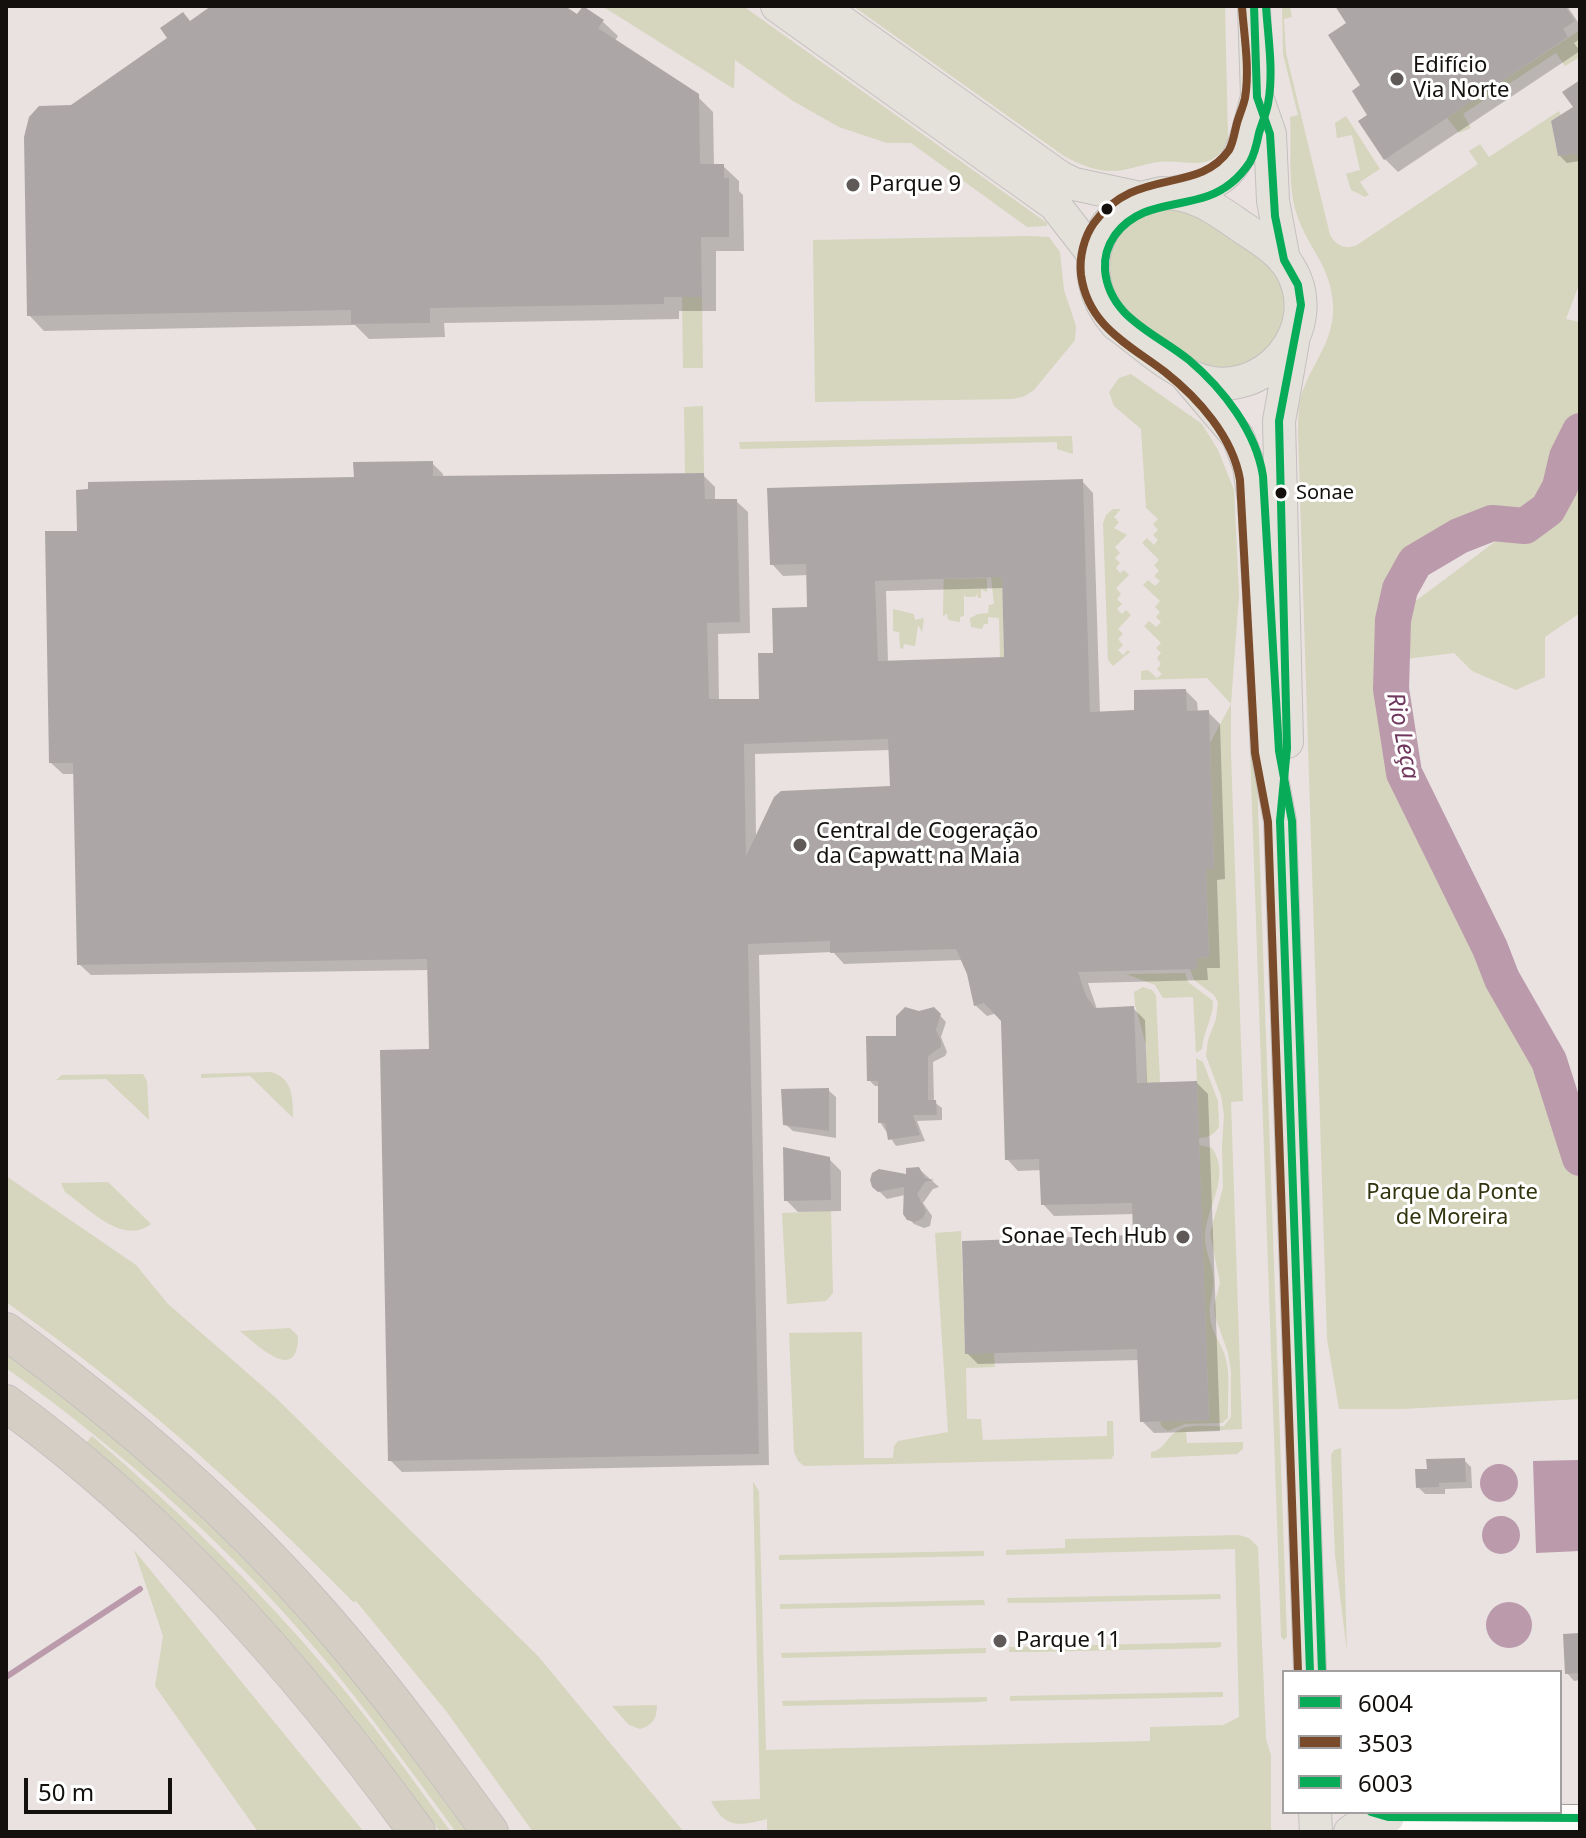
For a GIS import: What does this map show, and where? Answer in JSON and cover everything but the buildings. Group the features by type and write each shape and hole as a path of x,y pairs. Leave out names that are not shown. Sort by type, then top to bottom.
{"highway":[{"path":"6,1331 116,1415 263,1551 364,1664 490,1832"},
{"path":"6,1403 138,1512 226,1598 328,1713 417,1832"}],"main road":[{"path":"777,6 1055,205 1093,254"},
{"path":"820,6 1060,177 1074,184 1140,198 1210,184 1230,169 1243,148 1257,97 1254,6"},
{"path":"1257,97 1270,134 1273,201 1284,260"},
{"path":"1173,193 1194,197 1213,207 1284,260 1301,294 1301,316 1279,421 1287,748 1280,821 1310,1670"},
{"path":"1140,198 1111,219 1098,239 1093,254 1095,284 1106,312 1116,324 1182,371 1217,383 1244,381 1273,365 1294,341"},
{"path":"1182,371 1231,426 1249,466 1254,501 1267,752 1280,821"},
{"path":"1350,1832 1379,1814"}],"street":[{"path":"1379,1814 1580,1818"}],"green space":[{"path":"602,6 743,6 1047,223 1047,226 1027,227 911,143 887,143 839,127 793,101 735,60 734,89"},
{"path":"853,6 1225,6 1228,139 1215,157 1199,163 1159,162 1115,171 1085,166 1064,156"},
{"name":"Parque da Ponte de Moreira","path":"1282,6 1290,6 1292,17 1284,19 1286,53 1330,235 1342,246 1357,245 1478,164 1469,151 1480,144 1489,157 1559,111 1561,115 1551,121 1558,156 1580,153 1580,282 1566,319 1580,322 1580,419 1553,485 1534,502 1528,516 1520,522 1472,516 1419,547 1393,586 1382,612 1382,642 1400,785 1498,995 1545,1076 1580,1182 1580,1399 1403,1409 1339,1409 1327,1339 1298,433 1301,396 1330,330 1333,305 1324,268 1302,227 1294,203 1290,117 1298,115 1283,54"},
{"path":"1580,30 1580,57 1565,66 1556,53 1463,114 1471,128 1459,133 1447,118 1459,110 1457,106 1470,102"},
{"path":"1346,116 1380,169 1360,182 1369,195 1365,197 1351,190 1346,174 1360,170 1352,135 1337,138 1335,123"},
{"path":"1172,207 1199,215 1275,273 1285,296 1284,321 1267,352 1231,369 1197,363 1126,315 1116,302 1106,270 1114,238 1138,215"},
{"path":"1049,237 1060,252 1064,290 1076,326 1075,340 1034,390 1013,399 815,402 813,240"},
{"path":"682,297 702,297 703,368 683,368"},
{"path":"1131,374 1202,424 1218,450 1234,490 1239,595 1231,704 1207,678 1141,680 1141,671 1148,670 1157,678 1162,674 1157,669 1161,664 1157,658 1161,653 1156,648 1161,643 1144,626 1149,621 1156,627 1161,622 1156,617 1160,612 1155,607 1160,601 1143,585 1148,580 1155,586 1160,581 1154,576 1159,571 1154,565 1159,560 1142,543 1147,538 1154,545 1158,540 1153,535 1158,530 1153,524 1158,519 1146,508 1141,429 1114,406 1109,392 1119,378"},
{"path":"703,406 704,473 685,474 684,407"},
{"path":"1072,436 1073,454 1057,449 1057,442 740,449 739,442"},
{"path":"1580,454 1580,613 1545,637 1545,677 1516,690 1472,671 1454,653 1406,659 1406,615 1413,603 1496,541 1512,539 1557,518"},
{"path":"1113,509 1121,509 1114,517 1119,522 1114,528 1127,535 1115,547 1120,553 1115,558 1120,563 1116,568 1120,573 1124,570 1129,575 1116,588 1121,594 1117,599 1122,604 1117,609 1122,614 1126,610 1131,615 1118,629 1123,634 1118,639 1123,645 1118,650 1123,655 1128,650 1130,652 1113,666 1108,660 1103,523"},
{"path":"944,557 946,579 987,578 987,592 981,589 981,598 977,594 966,597 964,594 964,616 960,617 960,622 948,620 947,613 943,617"},
{"path":"991,577 1002,577 1004,657 1000,657 999,618 988,617 988,624 984,624 982,629 971,627 970,618 988,613 989,605 994,604"},
{"path":"893,609 914,614 915,620 924,618 922,632 918,625 915,646 904,644 903,649 900,648 899,632 893,631"},
{"path":"1231,704 1243,1101 1231,1102 1242,1429 1186,1432 1187,1443 1243,1442 1243,1449 1237,1454 1151,1458 1151,1452 1159,1449 1177,1431 1194,1426 1224,1426 1231,1417 1231,1371 1215,1316 1214,1306 1220,1283 1210,1233 1223,1188 1224,1115 1221,1096 1206,1056 1218,1002 1214,995 1194,980 1190,969 1197,968 1197,958 1209,957 1206,869 1214,868 1210,743"},
{"path":"1253,748 1256,751 1287,1637 1284,1640 1281,1637 1250,750"},
{"path":"1185,973 1188,982 1213,1001 1202,1049 1196,1053 1193,997 1163,998 1155,985 1126,974"},
{"path":"1143,987 1156,995 1160,1082 1146,1087 1146,1045 1134,992"},
{"path":"1196,1058 1203,1062 1218,1101 1219,1127 1213,1134 1202,1138 1199,1138"},
{"path":"271,1072 288,1084 293,1118 250,1076 201,1078 201,1074"},
{"path":"143,1074 147,1081 149,1120 106,1079 56,1080 62,1075"},
{"path":"1199,1145 1212,1148 1219,1170 1205,1238 1214,1280 1211,1322 1227,1363 1228,1418 1222,1423 1185,1424 1168,1431 1161,1426 1160,1419 1209,1420"},
{"path":"6,1176 136,1265 168,1304 275,1397 538,1656 684,1832 533,1832 446,1711 356,1601 353,1602 187,1444 98,1371 6,1302"},
{"path":"108,1182 151,1224 140,1230 118,1228 65,1192 61,1183"},
{"path":"831,1211 833,1293 826,1301 787,1304 782,1213"},
{"path":"961,1231 965,1353 994,1353 995,1367 966,1368 967,1419 981,1419 983,1440 1107,1436 1107,1421 1113,1421 1114,1455 1111,1459 804,1466 794,1452 789,1333 862,1332 864,1458 893,1458 894,1446 898,1441 948,1432 935,1233"},
{"path":"290,1328 298,1336 296,1351 291,1358 284,1360 265,1351 240,1331"},
{"path":"6,1354 136,1458 256,1572 367,1697 467,1832 456,1832 335,1672 261,1588 139,1472 6,1368"},
{"path":"92,1436 215,1550 302,1640 361,1711 451,1832 440,1832 319,1676 231,1577 185,1530 86,1443"},
{"path":"1341,1448 1347,1652 1335,1555 1331,1455"},
{"path":"753,1482 759,1491 766,1750 1150,1741 1150,1727 1223,1725 1239,1717 1235,1549 1006,1555 1006,1550 1065,1548 1065,1539 1239,1535 1249,1538 1258,1547 1266,1739 1271,1755 1271,1832 767,1832 767,1819 741,1824 727,1821 711,1801 760,1799"},
{"path":"134,1550 364,1832 258,1832 155,1686 163,1636"},
{"path":"984,1551 984,1556 779,1560 779,1555"},
{"path":"1220,1594 1221,1599 1037,1603 1008,1603 1007,1598"},
{"path":"984,1600 985,1605 780,1609 780,1604"},
{"path":"1221,1642 1221,1647 1214,1648 1009,1652 1009,1647"},
{"path":"986,1648 986,1653 782,1658 781,1653"},
{"path":"1223,1692 1223,1697 1010,1701 1010,1696"},
{"path":"987,1697 987,1701 980,1702 783,1706 782,1701"},
{"path":"657,1705 653,1720 640,1729 629,1725 612,1706"}],"shaded area":[{"path":"1578,1460 1580,1551 1536,1553 1533,1461"},
{"path":"1499,1464 1512,1470 1518,1483 1512,1496 1499,1502 1486,1496 1480,1483 1486,1470"},
{"path":"1501,1516 1515,1521 1520,1535 1515,1549 1501,1554 1487,1549 1482,1535 1487,1521"},
{"path":"1509,1602 1525,1609 1532,1625 1525,1641 1509,1648 1493,1641 1486,1625 1493,1609"}],"waterway":[{"name":"Rio Leça","path":"1580,431 1567,457 1560,487 1548,509 1525,526 1492,523 1459,536 1415,562 1400,589 1393,620 1391,689 1404,773 1490,948 1502,979 1549,1061 1580,1158"},
{"path":"6,1677 140,1589"}],"transit line":[{"name":"6004","path":"1254,6 1257,97 1270,134 1275,216 1284,260 1298,285 1301,305 1279,421 1287,748 1280,821 1310,1670"},
{"name":"6003","path":"1266,6 1270,92 1250,162 1232,182 1214,193 1146,212 1124,225 1108,247 1105,270 1108,287 1125,312 1189,360 1226,398 1253,443 1263,476 1279,751 1292,821 1322,1670"},
{"name":"3503","path":"1242,7 1246,87 1229,150 1216,164 1201,172 1147,187 1110,205 1087,234 1081,275 1085,293 1101,321 1177,382 1212,420 1230,449 1240,480 1255,753 1268,822 1298,1670"},
{"name":"6004","path":"1378,1814 1388,1817 1580,1818"}],"place":[{"name":"Edifício Via Norte","path":"1397,79"},
{"name":"Parque 9","path":"853,185"},
{"name":"Sonae","path":"1281,493"},
{"name":"Central de Cogeração da Capwatt na Maia","path":"800,845"},
{"name":"Sonae Tech Hub","path":"1183,1237"},
{"name":"Parque 11","path":"1000,1641"}]}
